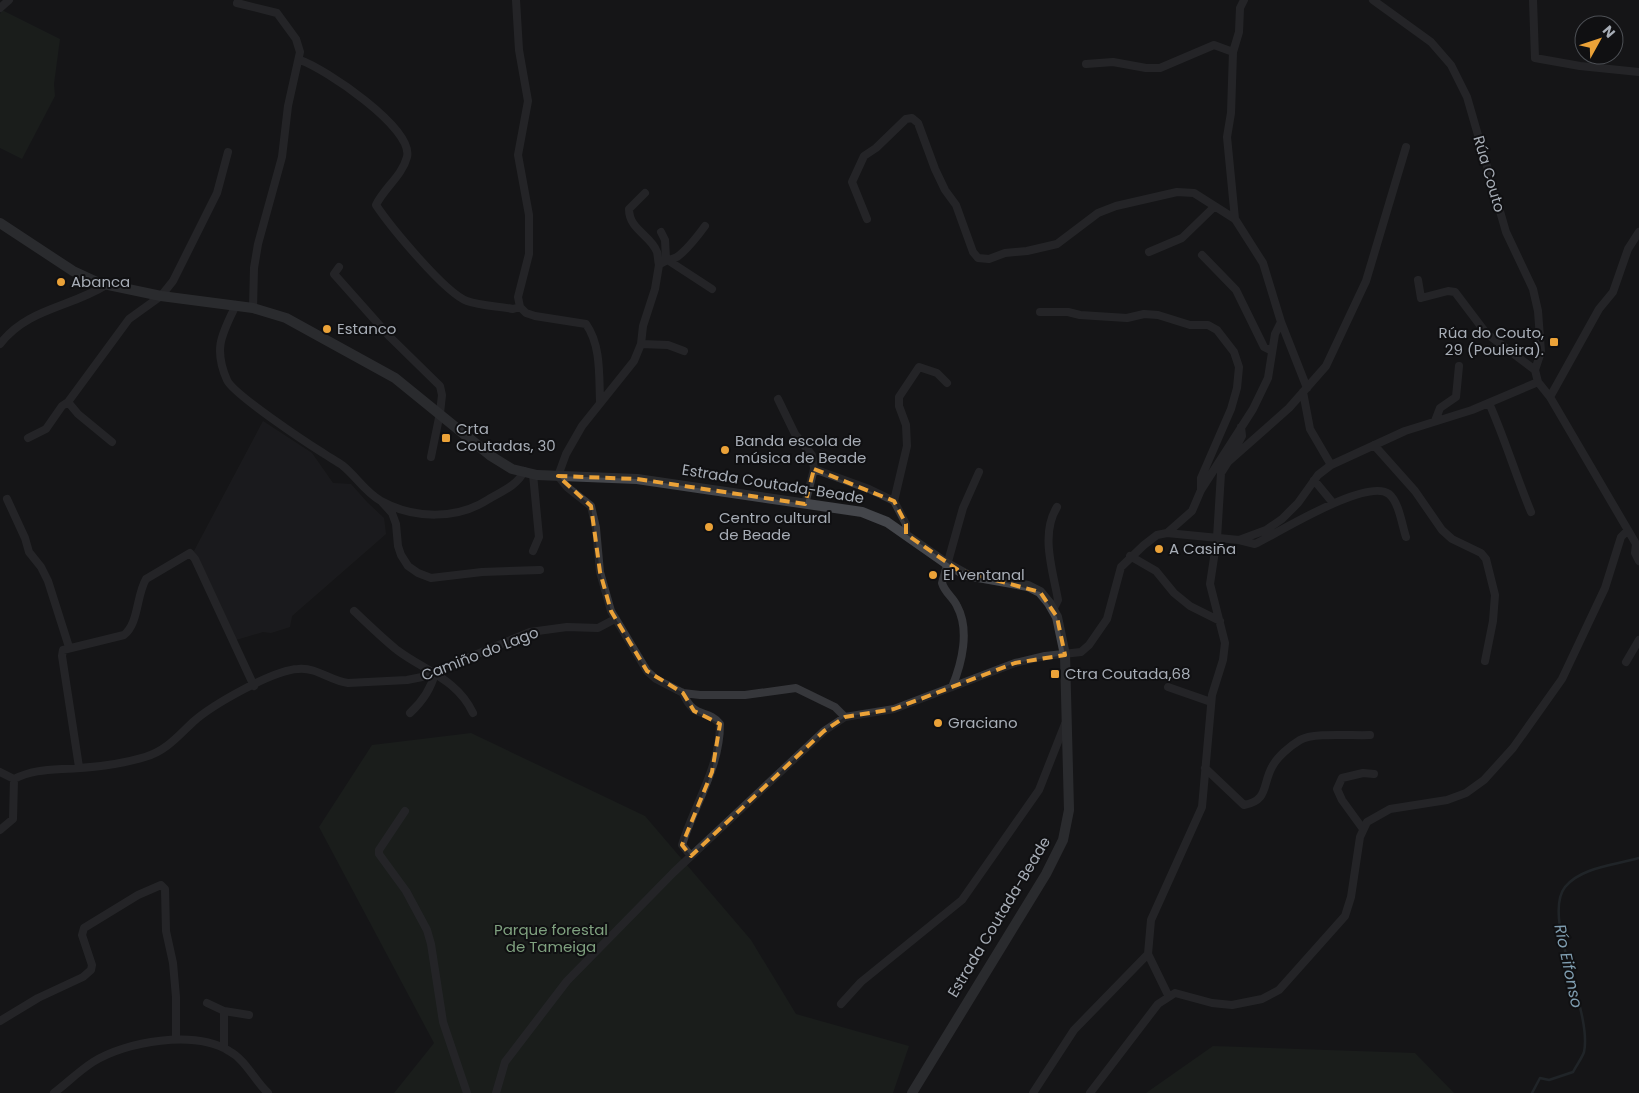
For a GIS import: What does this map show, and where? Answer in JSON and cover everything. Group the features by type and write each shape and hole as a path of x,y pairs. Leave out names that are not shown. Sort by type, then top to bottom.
{"street":[{"path":"0,8 9,0"},
{"path":"516,0 519,50 528,101 518,155 529,216 529,254 518,297 520,307 526,313 535,316 586,324 593,334 597,353 600,401"},
{"path":"1235,220 1227,137 1231,113 1233,52 1239,32 1240,8 1244,0"},
{"name":"Rúa Couto","path":"1373,0 1430,42 1451,65 1467,97 1506,232 1533,289 1538,311 1541,352 1535,370 1538,382"},
{"path":"1533,0 1535,58 1580,66 1639,72"},
{"path":"236,3 277,14 296,38 300,60 288,106 282,158 258,244 254,268 253,308"},
{"path":"1086,64 1113,62 1146,68 1160,68 1214,46 1233,52"},
{"path":"300,60 313,65 363,100 402,136 408,147 407,157 398,174 376,205 415,254 451,290 466,301 513,309 520,307"},
{"path":"867,220 852,182 858,167 864,156 876,148 906,119 912,118 918,123 945,190 956,205 973,252 978,258 989,259 1005,252 1027,251 1057,244 1098,213 1177,192 1194,193 1235,220 1263,263 1278,304 1281,322 1305,387 1310,430 1331,464"},
{"path":"1228,462 1289,408 1305,387 1326,366 1366,281 1406,146"},
{"path":"28,438 46,429 129,319 161,296 174,281 217,193 228,152"},
{"path":"645,193 629,209 629,217 635,227 657,251 659,265 655,289 643,326 641,344 634,361 600,401 570,446 558,476 567,487 588,502 593,511 600,572 615,619 647,671 666,686 683,693 700,696 745,695 796,688 835,707 845,717"},
{"path":"1149,252 1182,238 1214,207"},
{"name":"Estrada Coutada-Beade","path":"0,223 79,274 106,285 161,296 253,308 286,318 395,378 491,456 512,468 528,473 558,476 637,479 870,514 906,534 947,564 978,578 1034,589 1046,597 1054,610 1060,628 1065,655 1069,810 1063,840 1046,874 912,1093"},
{"path":"659,265 666,259 676,258 693,242 705,226"},
{"path":"662,232 665,240 666,259"},
{"path":"1550,397 1599,309 1613,292 1628,249 1639,232"},
{"path":"1202,255 1236,290 1264,347 1272,351"},
{"path":"666,259 712,289"},
{"path":"339,267 334,274 390,337 440,386 442,395 440,413 431,456"},
{"path":"1418,280 1420,298 1455,292 1486,333 1535,370"},
{"path":"0,344 27,319 76,301 106,285"},
{"path":"236,305 219,344 222,364 228,382 302,440 343,465 367,491 381,501 392,513 396,524 398,546 408,566 431,578 482,572 540,570"},
{"path":"1040,312 1068,312 1080,315 1127,318 1144,314 1158,315 1190,325 1208,325 1217,330 1234,352 1239,367 1237,388 1231,409 1201,478 1201,490"},
{"path":"1166,533 1192,511 1201,490 1241,427 1268,378 1275,334 1281,322"},
{"path":"641,344 668,345 684,351"},
{"path":"1435,421 1440,408 1456,397 1459,366"},
{"path":"894,501 907,446 906,425 899,406 899,397 920,367 937,373 947,383"},
{"path":"1239,540 1266,530 1282,519 1298,503 1314,480 1331,464 1374,445 1435,421 1489,403 1538,382 1550,397 1638,547 1635,553 1639,560"},
{"path":"778,399 795,434 812,455 814,469 805,504"},
{"path":"68,402 78,414 112,442"},
{"path":"1489,403 1510,452 1518,480 1531,512"},
{"path":"1168,995 1148,954 1151,920 1202,807 1211,702 1223,660 1225,643 1210,584 1218,538 1221,473 1242,436 1241,427"},
{"path":"1374,445 1415,492 1442,530 1452,539 1481,553 1486,559 1495,595 1493,621 1485,661"},
{"path":"814,469 869,489 894,501 906,524 906,534"},
{"path":"952,687 961,666 964,652 960,613 956,604 945,591 942,583 962,508 979,472"},
{"path":"381,501 415,514 465,511 478,507 528,473 539,537 533,551"},
{"path":"1314,480 1333,503"},
{"path":"496,1093 505,1062 567,981 691,856 824,731 845,717 894,709 1016,663 1045,656 1081,652 1089,645 1107,618 1122,567 1130,556 1157,535 1166,533 1239,540 1255,544 1333,503 1379,491 1388,493 1393,499 1406,537"},
{"path":"7,499 25,538 28,552 41,566 48,581 69,647"},
{"path":"1054,610 1058,600 1048,535 1050,518 1057,508"},
{"path":"1090,1093 1158,1004 1168,995 1175,993 1212,1003 1232,1006 1262,999 1279,990 1344,916 1351,897 1360,837 1367,822 1390,809 1447,800 1466,793 1484,780 1513,748 1562,679 1605,588 1621,537 1628,530"},
{"path":"79,767 62,656 64,650 69,647 124,635 131,624 142,587 146,580 190,553 195,559 254,686"},
{"path":"1130,556 1156,571 1174,593 1190,606 1220,622"},
{"path":"354,611 398,650 435,673 465,697 473,713"},
{"name":"Camiño do Lago","path":"14,779 35,771 116,764 146,757 161,750 212,708 277,673 296,668 313,670 339,682 348,683 407,680 435,673 530,632 567,627 598,628 615,619"},
{"path":"1626,662 1639,640"},
{"path":"410,713 420,704 431,687 435,673"},
{"path":"1168,687 1211,702"},
{"path":"683,693 687,704 694,711 715,718 720,724 712,772 688,825 682,846 691,856"},
{"path":"841,1004 861,982 962,900 1039,790 1058,745 1066,720"},
{"path":"1205,768 1244,805 1255,803 1263,794 1271,767 1278,758 1300,739 1311,736 1370,735"},
{"path":"0,772 14,779 13,819 0,830"},
{"path":"1363,829 1342,800 1337,789 1338,783 1342,778 1364,773 1374,774"},
{"path":"406,811 378,854 406,891 427,930 431,944 443,1022 467,1093"},
{"path":"0,1021 38,998 88,974 92,965 82,935 84,928 138,895 161,885 165,889 166,931 173,963 176,997 176,1039"},
{"path":"1033,1093 1074,1030 1148,954"},
{"path":"207,1003 224,1011 249,1015"},
{"path":"224,1011 224,1048"},
{"path":"54,1093 100,1059 130,1048 176,1039 224,1048 243,1062 268,1093"}],"highlighted area":[{"path":"814,469 894,501 906,524 906,534 958,570 1040,592 1057,617 1065,655 1015,663 894,709 845,717 824,731 691,856 682,845 712,772 720,724 694,711 683,693 647,671 611,611 600,572 591,506 558,476 637,479 805,504"}],"shaded area":[{"path":"263,421 312,453 333,483 351,484 384,518 386,534 292,616 290,627 236,640 194,551"}],"green space":[{"path":"2,10 60,39 54,84 55,96 22,159 0,148 0,14"},
{"name":"Parque forestal de Tameiga","path":"471,733 645,816 751,940 796,1014 909,1046 893,1093 394,1093 434,1043 319,827 372,745"},
{"path":"1213,1046 1415,1053 1454,1093 1146,1093"}],"waterway":[{"name":"Río Eifonso","path":"1532,1093 1540,1078 1549,1080 1573,1072 1584,1052 1585,1034 1559,920 1559,901 1565,887 1572,880 1589,871 1639,858"}],"place":[{"name":"Abanca","path":"61,282"},
{"name":"Estanco","path":"327,329"},
{"name":"Rúa do Couto, 29 (Pouleira).","path":"1554,342"},
{"name":"Crta Coutadas, 30","path":"446,438"},
{"name":"Banda escola de música de Beade","path":"725,450"},
{"name":"Centro cultural de Beade","path":"709,527"},
{"name":"A Casiña","path":"1159,549"},
{"name":"El ventanal","path":"933,575"},
{"name":"Ctra Coutada,68","path":"1055,674"},
{"name":"Graciano","path":"938,723"}]}
